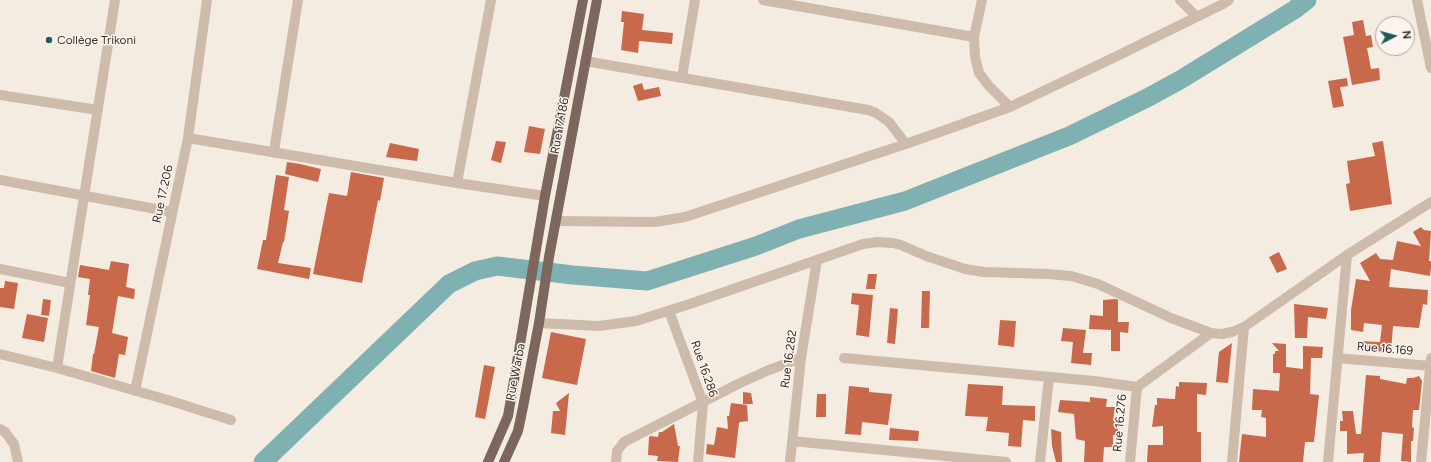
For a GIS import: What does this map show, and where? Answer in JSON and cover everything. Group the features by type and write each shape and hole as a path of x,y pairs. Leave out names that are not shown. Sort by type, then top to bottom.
{"main road":[{"path":"488,462 508,416 545,196 583,0"},
{"name":"Rue 17.186","path":"545,285 597,0"},
{"name":"Rue Warba","path":"504,462 518,431 545,285"}],"street":[{"path":"57,368 115,0"},
{"name":"Rue 17.206","path":"135,392 188,138 208,0"},
{"path":"274,151 298,0"},
{"path":"457,183 491,0"},
{"path":"682,77 695,0"},
{"path":"763,0 974,37"},
{"path":"982,0 974,37 975,57 980,73 989,86 1010,107"},
{"path":"1180,0 1197,17"},
{"path":"556,221 655,222 685,217 906,144 1010,107 1197,17 1229,0"},
{"path":"1417,0 1431,68"},
{"path":"585,61 868,110 876,113 889,122 906,144"},
{"path":"0,95 98,110"},
{"path":"188,138 274,151 457,183 545,196"},
{"path":"0,180 172,212"},
{"path":"539,323 598,326 636,321 863,244 877,242 893,243 946,264 965,269 984,272 1071,276 1098,284 1171,318 1211,333 1222,334 1244,327 1347,255 1431,202"},
{"path":"1328,462 1347,255"},
{"name":"Rue 16.282","path":"790,462 801,358 817,260"},
{"path":"0,269 70,283"},
{"name":"Rue 16.286","path":"669,311 703,403 698,462"},
{"path":"1232,462 1244,327"},
{"path":"844,358 1049,377 1137,387 1211,333"},
{"path":"0,354 57,368 231,420"},
{"path":"616,462 617,451 624,442 769,370 801,358"},
{"name":"Rue 16.169","path":"1337,358 1431,364"},
{"path":"1421,462 1431,364"},
{"path":"1040,462 1049,377"},
{"name":"Rue 16.276","path":"1130,462 1137,387"},
{"path":"0,429 5,432 14,444 18,462"},
{"path":"792,441 959,459 1006,462"}],"building":[{"path":"622,11 644,14 642,30 673,33 672,44 639,41 638,53 621,50 624,22 621,22"},
{"path":"1363,20 1366,36 1371,35 1373,47 1367,48 1371,69 1379,68 1380,80 1352,85 1343,37 1354,35 1352,22"},
{"path":"1347,78 1348,86 1340,87 1344,106 1333,108 1328,81"},
{"path":"642,83 644,90 659,87 661,96 638,101 633,86"},
{"path":"529,126 545,129 540,154 524,152"},
{"path":"496,141 506,142 501,163 491,160"},
{"path":"1383,141 1392,204 1350,211 1346,184 1350,183 1347,161 1375,156 1372,143"},
{"path":"390,143 419,149 417,161 386,157"},
{"path":"287,162 321,169 318,182 285,174"},
{"path":"351,172 384,178 380,201 378,200 362,283 313,274 329,193 347,196"},
{"path":"276,175 289,177 284,210 289,211 284,242 278,263 311,268 309,279 257,269 263,240 266,240"},
{"path":"1421,227 1424,230 1431,231 1429,261 1431,261 1430,276 1391,269 1389,287 1428,290 1427,305 1423,304 1419,328 1393,326 1391,352 1358,350 1358,341 1380,342 1382,325 1364,323 1363,332 1351,330 1351,310 1356,279 1370,281 1360,263 1376,253 1380,259 1393,260 1397,241 1421,246 1413,232"},
{"path":"1279,252 1287,269 1277,273 1269,257"},
{"path":"111,261 129,264 126,287 135,289 134,299 118,296 112,333 128,337 125,355 119,354 115,378 91,371 99,327 86,325 90,295 88,295 90,279 78,277 80,265 109,270"},
{"path":"868,274 877,274 875,289 866,289"},
{"path":"5,281 18,283 14,309 0,307 0,288 4,288"},
{"path":"922,291 930,291 929,328 921,328"},
{"path":"852,293 873,295 869,337 856,335 859,305 851,304"},
{"path":"43,299 51,300 49,316 41,315"},
{"path":"1103,300 1118,300 1118,322 1129,322 1128,333 1120,332 1120,351 1111,351 1111,330 1089,329 1090,315 1103,316"},
{"path":"1294,304 1328,308 1326,319 1308,317 1307,338 1295,338"},
{"path":"890,308 898,309 895,344 887,343"},
{"path":"27,314 48,318 44,342 22,338"},
{"path":"1000,320 1016,321 1014,347 998,345"},
{"path":"1063,328 1086,330 1083,353 1092,353 1091,365 1071,363 1073,342 1061,341"},
{"path":"551,332 586,339 577,385 542,378"},
{"path":"1232,343 1228,383 1216,382 1219,352"},
{"path":"1272,343 1286,344 1286,367 1303,369 1303,346 1323,347 1322,358 1311,358 1310,394 1319,395 1314,442 1305,442 1303,462 1239,462 1242,434 1266,437 1266,418 1261,417 1262,410 1252,410 1253,389 1279,391 1280,373 1273,373 1273,354 1275,354 1275,351 1279,351"},
{"path":"484,365 495,367 485,419 475,417"},
{"path":"1366,375 1380,376 1380,379 1406,384 1407,378 1419,376 1422,381 1419,410 1413,410 1412,427 1414,428 1413,441 1411,441 1411,462 1401,461 1403,434 1382,432 1380,462 1363,462 1364,453 1347,454 1347,431 1340,431 1340,421 1343,421 1342,411 1353,411 1356,434 1361,434"},
{"path":"1179,382 1207,383 1206,395 1197,394 1197,432 1201,432 1201,462 1147,462 1148,445 1163,445 1163,426 1152,427 1157,398 1175,399 1176,386 1179,387"},
{"path":"968,384 1003,386 1002,405 1035,406 1035,421 1023,420 1021,447 1008,446 1009,433 986,431 988,417 965,416"},
{"path":"849,386 869,388 869,392 892,394 888,425 862,422 861,435 845,434"},
{"path":"743,392 751,393 753,404 743,404"},
{"path":"569,393 565,435 551,433 553,411 560,411 556,403"},
{"path":"817,394 826,394 826,417 816,417"},
{"path":"1090,397 1107,399 1106,407 1115,407 1113,421 1118,421 1118,435 1113,435 1113,447 1104,447 1103,462 1084,462 1085,441 1076,439 1074,414 1058,412 1060,400 1090,402"},
{"path":"731,403 747,405 748,421 739,423 735,458 706,454 707,444 714,445 717,427 728,429 727,416 729,416"},
{"path":"674,424 678,446 680,446 678,462 657,461 658,456 648,455 649,437 658,437 659,432 662,432"},
{"path":"890,428 919,431 918,441 889,440"},
{"path":"1051,429 1061,432 1062,462 1056,462 1052,446"}],"waterway":[{"path":"263,462 449,284 475,271 497,266 573,275 647,281 756,246 799,229 905,201 1069,136 1147,98 1180,80 1294,10 1307,0"}],"place":[{"name":"Collège Trikoni","path":"49,40"}]}
